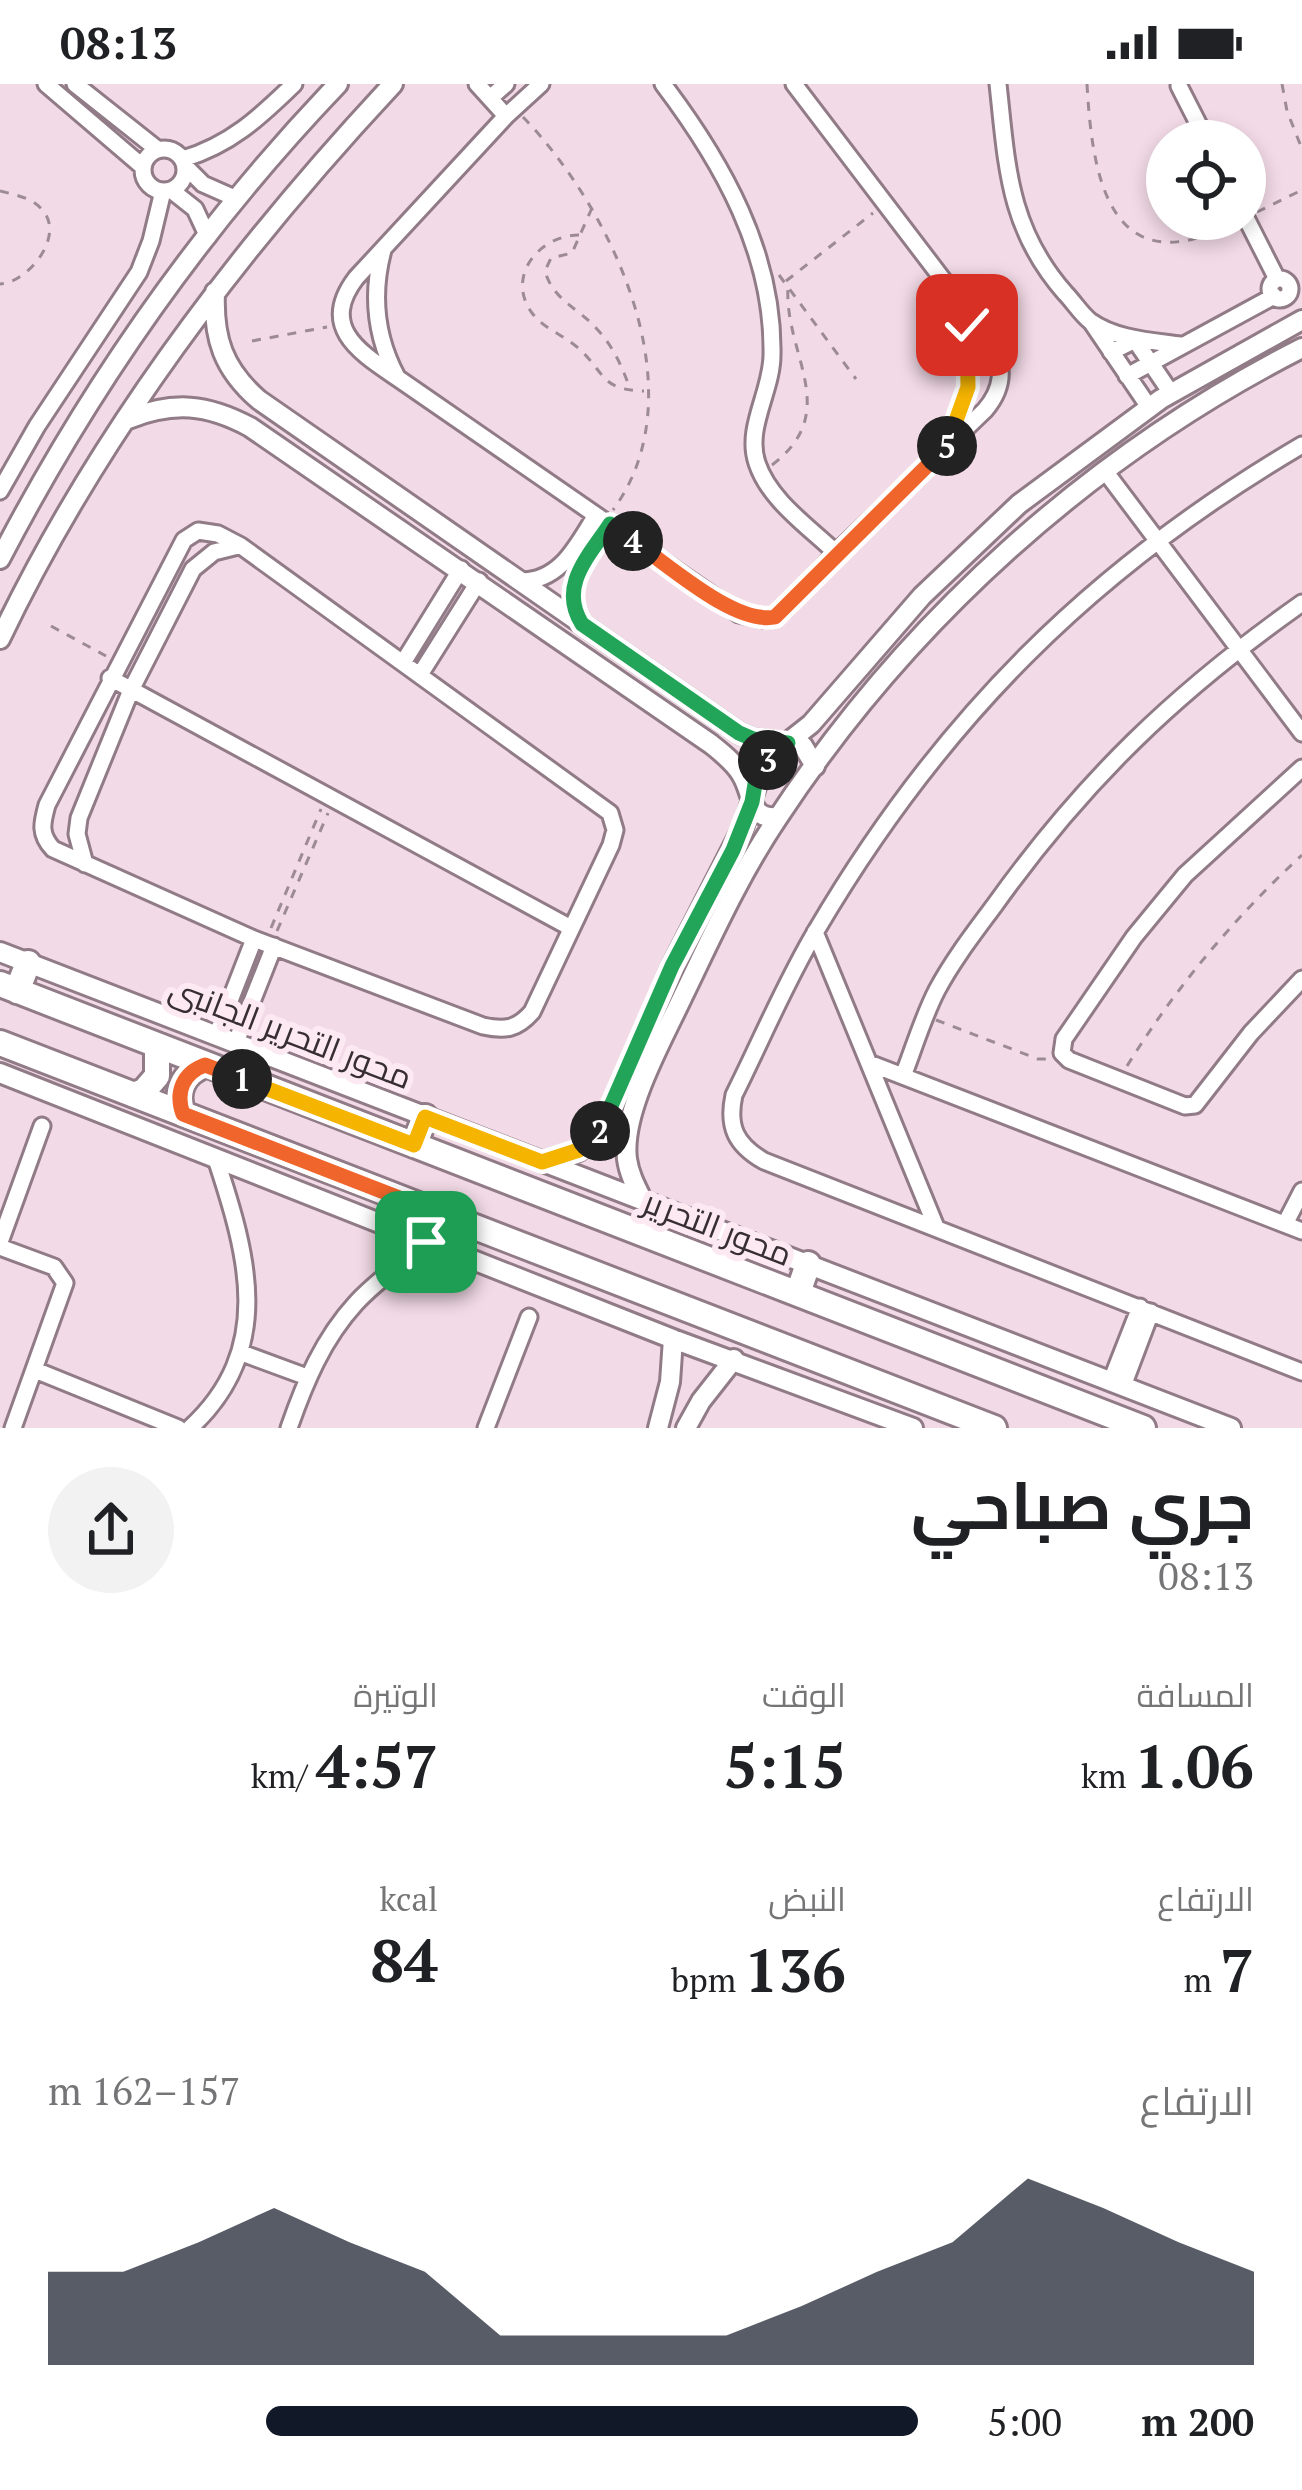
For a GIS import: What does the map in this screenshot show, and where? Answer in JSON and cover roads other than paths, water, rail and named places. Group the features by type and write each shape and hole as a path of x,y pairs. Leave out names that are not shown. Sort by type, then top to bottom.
{"main road":[{"path":"9,988 28,963"},
{"name":"محور التحرير","path":"9,988 1143,1428"},
{"path":"0,1043 994,1428"},
{"path":"134,1095 158,1076 157,1045"},
{"path":"183,1114 179,1104 182,1084 195,1068 205,1065"},
{"path":"414,1145 425,1117"},
{"path":"798,1292 808,1264"}],"street":[{"path":"46,84 143,167 150,185 195,209 208,237"},
{"path":"76,84 157,149 173,151 203,184 237,199"},
{"path":"184,163 235,138 294,84"},
{"path":"0,559 81,415 139,327 237,199 338,84"},
{"path":"0,640 56,532 215,292 334,147 393,84"},
{"path":"478,84 490,98 515,107"},
{"path":"490,98 508,84 515,107"},
{"path":"541,84 348,289 343,324 359,352 751,618 775,617 985,410 1000,386 999,357 794,84"},
{"path":"663,84 716,159 740,208 759,265 772,358 753,442 760,472 769,488 836,553"},
{"path":"998,84 1019,222 1042,266 1090,321 1149,407"},
{"path":"1179,86 1196,120"},
{"path":"143,167 157,149"},
{"path":"0,491 139,272 167,190 182,181 184,163"},
{"path":"1126,376 1286,286 1258,240"},
{"path":"383,249 375,306 382,344 399,380"},
{"path":"215,292 217,340 238,382 739,733 803,746 815,766"},
{"path":"946,447 963,408 970,366 961,303"},
{"path":"542,1162 561,1159 595,1138 672,966 733,850 762,768 825,710 922,596 1018,504 1149,407 1302,320"},
{"path":"1090,321 1135,340 1180,345"},
{"path":"1111,352 1135,340"},
{"path":"1135,340 1171,393"},
{"path":"643,1201 626,1157 633,1111 722,917 778,817 815,766 941,614 1036,525 1167,426 1302,348"},
{"path":"128,419 158,407 190,405 222,412 479,581 711,744 740,771 758,814 778,817"},
{"path":"1302,445 1156,540 996,683 911,787 815,932 734,1095 730,1115 734,1135 746,1151 764,1161 1302,1372"},
{"path":"1105,471 1302,733"},
{"path":"521,581 555,571 603,520"},
{"path":"582,624 573,604 573,584 603,520"},
{"path":"198,531 218,534 241,546 610,813 615,830 611,844 532,1012 520,1025 502,1030 266,943 52,849 44,839 41,824 47,805 173,559 184,539 198,531"},
{"path":"86,863 76,834 79,818 131,690 193,569 214,552 241,546"},
{"path":"173,559 193,569"},
{"path":"404,661 461,569"},
{"path":"421,673 479,581"},
{"path":"903,1076 926,1016 957,957 1037,844 1162,710 1302,603"},
{"path":"114,670 131,690 329,804 571,928"},
{"path":"1302,768 1185,875 1134,937 1061,1048 1065,1057 1185,1106 1195,1105 1251,1033 1302,979"},
{"path":"47,805 79,818"},
{"path":"815,932 936,1228"},
{"path":"226,1038 266,943"},
{"name":"محور التحرير الجانبى","path":"0,952 1231,1428"},
{"path":"869,1063 1294,1228 1302,1191"},
{"path":"0,1073 673,1339 913,1428"},
{"path":"614,1103 633,1111"},
{"path":"13,1428 64,1283 54,1268 0,1245 42,1126"},
{"path":"190,1428 225,1390 242,1353 245,1330 244,1255 216,1159"},
{"path":"289,1428 308,1377 346,1315 426,1242 438,1213"},
{"path":"1117,1383 1146,1309"},
{"path":"486,1428 530,1317"},
{"path":"658,1428 670,1382 673,1339"},
{"path":"242,1353 308,1377"},
{"path":"686,1428 734,1360"},
{"path":"34,1370 178,1428"}]}
